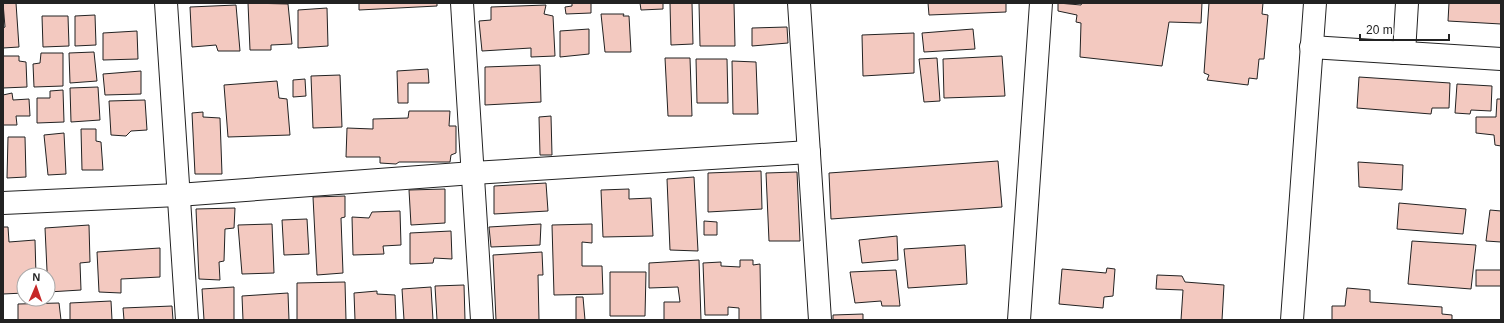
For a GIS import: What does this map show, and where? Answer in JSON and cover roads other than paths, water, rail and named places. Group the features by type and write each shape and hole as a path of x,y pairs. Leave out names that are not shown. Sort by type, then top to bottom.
{"street":[{"path":"166,3 187,320"},
{"path":"462,3 482,320"},
{"path":"799,3 820,320"},
{"path":"1019,320 1041,3"},
{"path":"1292,320 1315,3"},
{"path":"1404,53 1407,3"},
{"path":"1311,46 1501,59"},
{"path":"3,203 178,195 473,173 809,152"}]}
